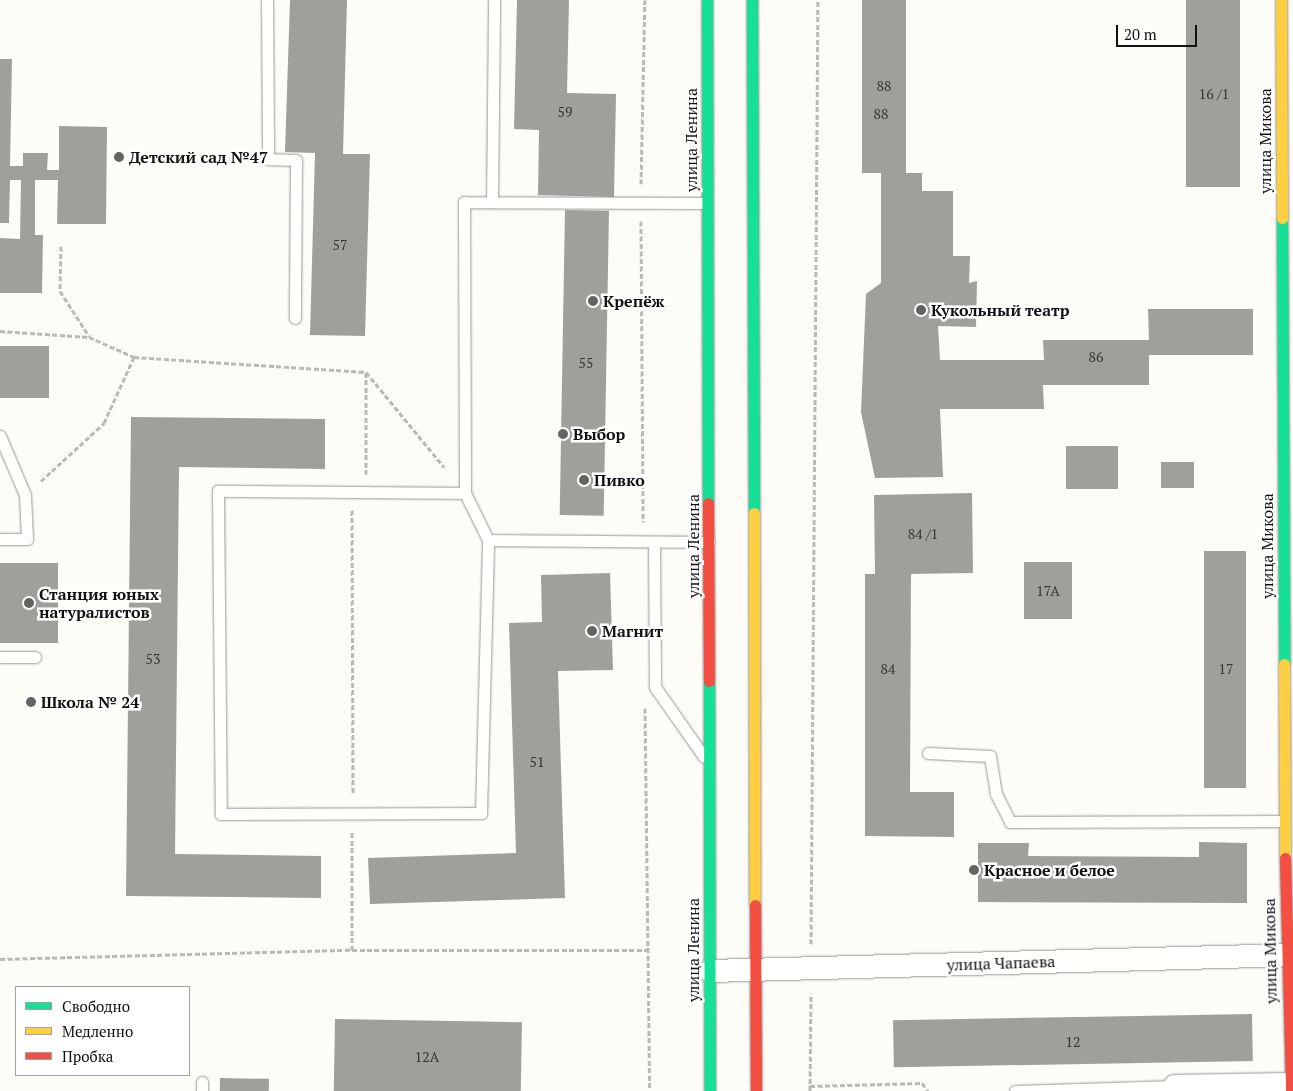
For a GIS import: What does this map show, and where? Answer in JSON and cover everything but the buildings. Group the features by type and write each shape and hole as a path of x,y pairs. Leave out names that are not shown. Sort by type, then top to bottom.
{"main road":[{"name":"улица Ленина","path":"707,0 710,1091"},
{"path":"752,0 756,1091"},
{"name":"улица Микова","path":"1281,0 1288,263 1284,821 1291,1086"}],"street":[{"name":"улица Чапаева","path":"710,971 1289,955"},
{"path":"1175,1088 1291,1086"}],"lane":[{"path":"268,0 268,160 296,160 295,318"},
{"path":"492,202 494,0"},
{"path":"465,492 218,490 221,814 481,813 488,540 465,492 464,202 707,203"},
{"path":"0,436 25,495 27,539 0,540"},
{"path":"488,540 709,542"},
{"path":"654,542 655,687 709,765"},
{"path":"0,657 35,657"},
{"path":"928,753 990,756 996,794 1010,822 1284,821"},
{"path":"1015,1091 1175,1088"}],"path":[{"path":"810,1091 818,0"},
{"path":"61,246 60,291 89,337"},
{"path":"0,331 89,337 134,357 366,372 465,492"},
{"path":"25,495 104,423 134,357"},
{"path":"366,372 366,492"},
{"path":"352,492 352,950"},
{"path":"0,959 352,950 650,950"},
{"path":"810,1086 922,1083 928,1091"}],"traffic: fast":[{"path":"707,0 708,503"},
{"path":"752,0 754,513"},
{"path":"1282,218 1284,664"},
{"path":"709,681 710,1091"}],"traffic: slow":[{"path":"1281,0 1282,218"},
{"path":"754,513 755,905"},
{"path":"1284,664 1285,858"}],"traffic: jam":[{"path":"708,503 709,681"},
{"path":"1285,858 1291,1091"},
{"path":"755,905 756,1091"}],"place":[{"name":"Детский сад №47","path":"119,157"},
{"name":"Крепёж","path":"593,301"},
{"name":"Кукольный театр","path":"921,310"},
{"name":"Выбор","path":"563,434"},
{"name":"Пивко","path":"584,480"},
{"name":"Станция юных натуралистов","path":"29,603"},
{"name":"Магнит","path":"592,631"},
{"name":"Школа № 24","path":"31,702"},
{"name":"Красное и белое","path":"974,870"}]}
